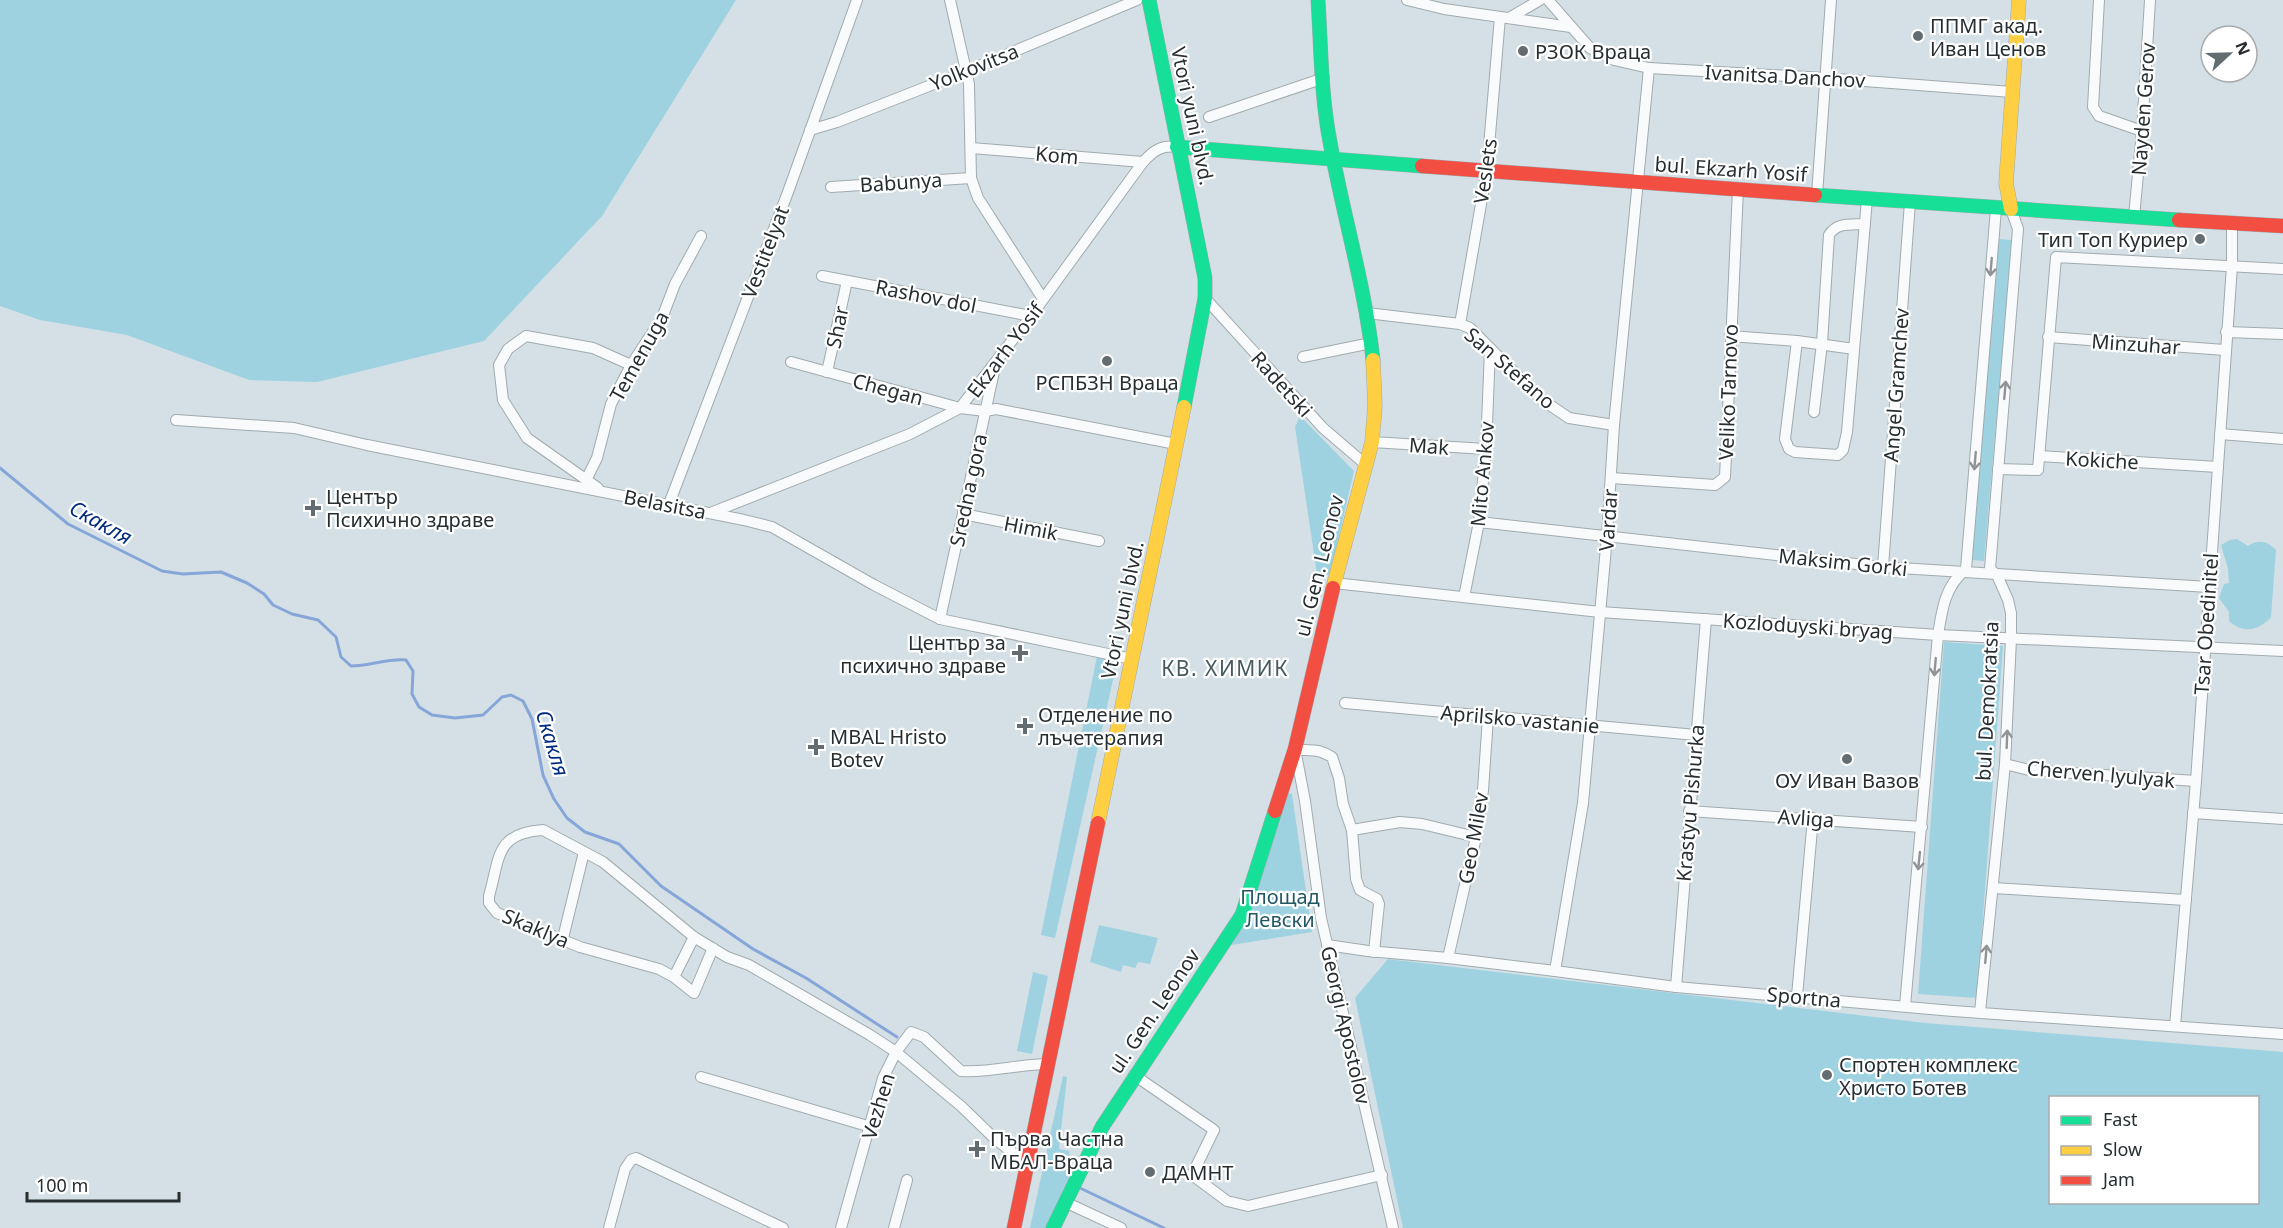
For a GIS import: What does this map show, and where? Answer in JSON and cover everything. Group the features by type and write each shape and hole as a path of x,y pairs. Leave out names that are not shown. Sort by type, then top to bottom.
{"street":[{"name":"Vestitelyat","path":"669,504 857,0"},
{"path":"950,0 969,84 971,178 978,198 1043,299"},
{"name":"Yolkovitsa","path":"810,130 837,122 967,71 1137,0"},
{"name":"Vtori yuni blvd.","path":"1014,1228 1205,298 1202,259 1149,0"},
{"name":"ul. Gen. Leonov","path":"1053,1228 1102,1127 1134,1075 1242,915 1295,749 1334,583 1371,442 1374,419 1371,343 1367,313 1332,159 1318,0"},
{"path":"1407,0 1444,4 1504,17 1571,27"},
{"path":"1504,17 1540,0"},
{"name":"Ivanitsa Danchov","path":"1548,0 1590,48 1614,60 1649,68 1824,78 2012,93"},
{"path":"1817,195 1831,0"},
{"name":"bul. Demokratsia","path":"1980,1012 2005,764 2011,639 2010,606 1997,575 1990,569 2018,229 2006,183 2019,0"},
{"path":"2099,0 2093,107 2099,116 2142,131"},
{"name":"Nayden Gerov","path":"2134,217 2150,0"},
{"name":"Veslets","path":"1460,324 1487,170 1504,17"},
{"name":"Vardar","path":"1555,971 1583,803 1607,536 1614,425 1649,68"},
{"path":"1209,117 1324,78"},
{"name":"Ekzarh Yosif","path":"710,513 910,434 960,408 1031,316 1143,162 1156,149 1166,146 1178,147"},
{"name":"bul. Ekzarh Yosif","path":"1178,147 1996,209 2283,226"},
{"name":"Kom","path":"971,148 1143,162"},
{"name":"Babunya","path":"831,187 971,178"},
{"name":"bul. Demokratsia","path":"1905,1006 1938,635 1950,585 1966,569 1967,563 1996,209 2006,183"},
{"name":"Veliko Tarnovo","path":"1611,478 1716,485 1725,477 1738,189"},
{"path":"1797,341 1785,439 1789,449 1795,452 1838,455 1843,450 1847,432 1867,199"},
{"name":"Angel Gramchev","path":"1883,567 1910,202"},
{"name":"Tsar Obedinitel","path":"2175,1026 2196,781 2232,266 2232,223"},
{"path":"1814,412 1822,343 1829,235 1838,225 1865,224"},
{"name":"Temenuga","path":"586,480 597,458 611,404 631,365 662,318 675,284 701,236"},
{"path":"2039,456 2056,257 2283,269"},
{"name":"Rashov dol","path":"822,276 1031,316"},
{"name":"Shar","path":"827,372 847,281"},
{"name":"Radetski","path":"1205,298 1323,428 1365,464"},
{"name":"San Stefano","path":"1367,313 1460,324 1470,328 1541,399 1569,418 1614,425"},
{"path":"2226,332 2283,334"},
{"path":"602,491 527,438 503,400 499,365 508,348 526,336 593,348 631,365"},
{"path":"1730,336 1822,343 1854,349"},
{"name":"Minzuhar","path":"2048,337 2225,350"},
{"path":"1302,357 1371,343"},
{"name":"Mito Ankov","path":"1464,597 1479,522 1486,449 1490,349"},
{"name":"Sredna gora","path":"940,619 996,361"},
{"name":"Chegan","path":"791,362 960,408 985,411 996,409 1176,444"},
{"name":"Belasitsa","path":"176,420 294,428 367,445 669,504 772,527 874,585 940,619 1132,659"},
{"path":"2220,434 2283,439"},
{"name":"Mak","path":"1371,442 1486,449"},
{"name":"Kokiche","path":"1998,469 2038,470 2039,456 2218,467"},
{"name":"Himik","path":"963,514 1099,541"},
{"name":"Maksim Gorki","path":"1479,522 1883,567 2209,586"},
{"name":"Kozloduyski bryag","path":"1334,583 1600,612 1938,635 2283,651"},
{"name":"Krastyu Pishurka","path":"1676,987 1706,619"},
{"name":"Aprilsko vastanie","path":"1345,703 1696,735"},
{"name":"Geo Milev","path":"1448,958 1476,837 1483,790 1488,717"},
{"path":"1295,749 1306,751 1318,749 1332,757 1339,778 1342,804 1352,830 1356,879 1360,890 1377,899 1379,904 1374,952"},
{"name":"Georgi Apostolov","path":"1295,749 1327,945 1393,1228"},
{"name":"Cherven lyulyak","path":"2005,764 2029,770 2196,781"},
{"name":"Avliga","path":"1689,811 1922,827"},
{"name":"Cherven lyulyak","path":"2193,813 2283,819"},
{"path":"1797,996 1813,818"},
{"path":"1352,830 1400,822 1422,824 1476,837"},
{"name":"Skaklya","path":"713,948 694,993 674,976 644,963 580,947 497,913 489,903 489,896 500,853 506,841 519,834 543,830 603,862 627,879 694,937 713,948 727,957 759,970 896,1052 962,1107 994,1138 1013,1153 1028,1160"},
{"path":"563,939 584,852"},
{"path":"1993,888 2186,900"},
{"path":"674,976 694,937"},
{"name":"Sportna","path":"1327,945 1676,987 2283,1034"},
{"name":"Vezhen","path":"841,1228 884,1078 896,1052 911,1032 924,1037 961,1071 984,1071 1029,1064 1048,1064"},
{"path":"1134,1075 1214,1130 1192,1175 1227,1201 1248,1206 1382,1175"},
{"path":"701,1077 871,1127"},
{"path":"609,1228 625,1169 631,1160 636,1158 783,1228"},
{"path":"894,1228 907,1180"},
{"path":"1065,1202 1121,1228"}],"green space":[{"path":"0,0 736,0 602,216 484,341 317,382 249,380 127,335 40,320 0,306"},
{"path":"1999,239 2012,240 1984,561 1972,560"},
{"path":"1300,416 1354,471 1330,575 1317,574 1295,427"},
{"path":"2237,539 2248,546 2256,542 2266,543 2276,550 2271,617 2251,629 2240,628 2229,621 2229,612 2219,598 2224,584 2229,583 2228,569 2221,545"},
{"path":"1944,642 2003,646 1977,998 1918,994"},
{"path":"1097,656 1117,662 1055,938 1041,935"},
{"name":"Площад Левски","path":"1285,793 1292,794 1312,932 1231,945 1248,920"},
{"path":"1099,925 1158,938 1150,964 1138,962 1135,968 1123,965 1121,972 1090,962"},
{"name":"Спортен комплекс Христо Ботев","path":"1388,959 1925,1023 2283,1052 2283,1228 1403,1228 1355,998"},
{"path":"1033,972 1048,976 1032,1054 1017,1051"},
{"path":"1063,1076 1067,1077 1059,1149 1069,1151 1072,1181 1049,1228 1030,1228"}],"waterway":[{"name":"Скакля","path":"0,468 68,524 162,571 183,574 221,572 247,583 264,594 273,605 292,614 318,620 336,637 341,657 351,666 406,660 413,671 412,694 419,707 432,715 455,718 483,715 502,697 511,695 523,701 532,719 543,775 554,799 567,818 585,832 619,844 661,886 753,949 806,978 897,1037"},
{"name":"Скакля","path":"1080,1188 1164,1228"}],"traffic: fast":[{"path":"1149,0 1205,278 1205,298 1184,407"},
{"path":"1318,0 1327,125 1365,305 1373,360"},
{"path":"1177,147 1422,166"},
{"path":"1815,195 2179,220"},
{"path":"1053,1228 1102,1127 1242,915 1275,811"}],"traffic: slow":[{"path":"2011,209 2006,183 2019,0"},
{"path":"1333,588 1372,442 1375,406 1373,360"},
{"path":"1098,823 1184,407"}],"traffic: jam":[{"path":"1422,166 1815,195"},
{"path":"2179,220 2283,226"},
{"path":"1275,811 1295,749 1333,588"},
{"path":"1014,1228 1098,823"}],"place":[{"name":"ППМГ акад. Иван Ценов","path":"1918,36"},
{"name":"РЗОК Враца","path":"1523,51"},
{"name":"Тип Топ Куриер","path":"2200,239"},
{"name":"РСПБЗН Враца","path":"1107,361"},
{"name":"Център Психично здраве","path":"313,508"},
{"name":"Център за психично здраве","path":"1020,653"},
{"name":"Отделение по лъчетерапия","path":"1025,726"},
{"name":"MBAL Hristo Botev","path":"816,747"},
{"name":"ОУ Иван Вазов","path":"1847,759"},
{"name":"Спортен комплекс Христо Ботев","path":"1827,1075"},
{"name":"Първа Частна МБАЛ-Враца","path":"977,1149"},
{"name":"ДАМНТ","path":"1150,1172"}],"district":[{"name":"КВ. ХИМИК","path":"1225,668"}]}
